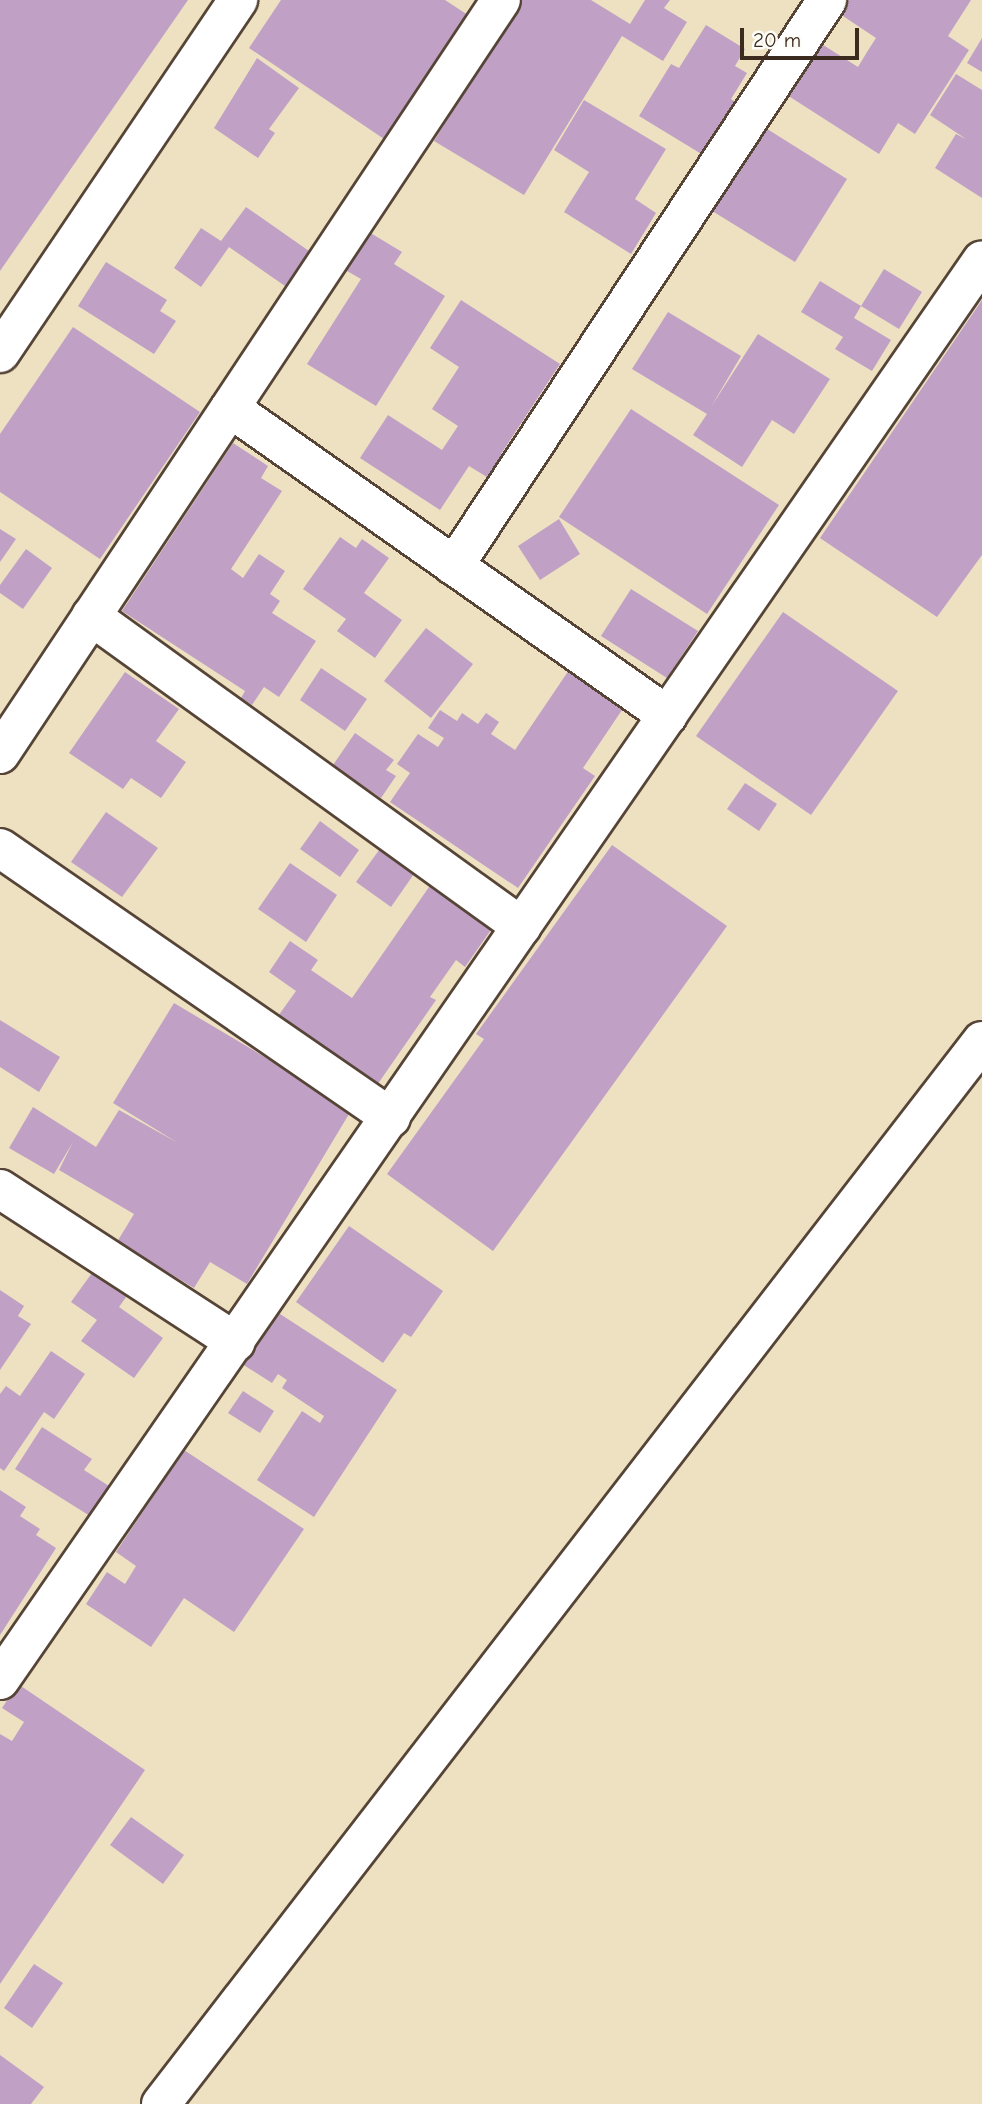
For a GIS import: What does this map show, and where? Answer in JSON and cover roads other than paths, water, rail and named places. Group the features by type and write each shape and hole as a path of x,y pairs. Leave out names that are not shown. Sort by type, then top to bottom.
{"street":[{"path":"0,353 238,0"},
{"path":"0,754 501,0"},
{"path":"454,566 827,0"},
{"path":"0,1680 982,260"},
{"path":"230,408 668,716"},
{"path":"92,617 522,928"},
{"path":"0,848 391,1118"},
{"path":"161,2104 982,1041"},
{"path":"2,1196 236,1342"}]}
